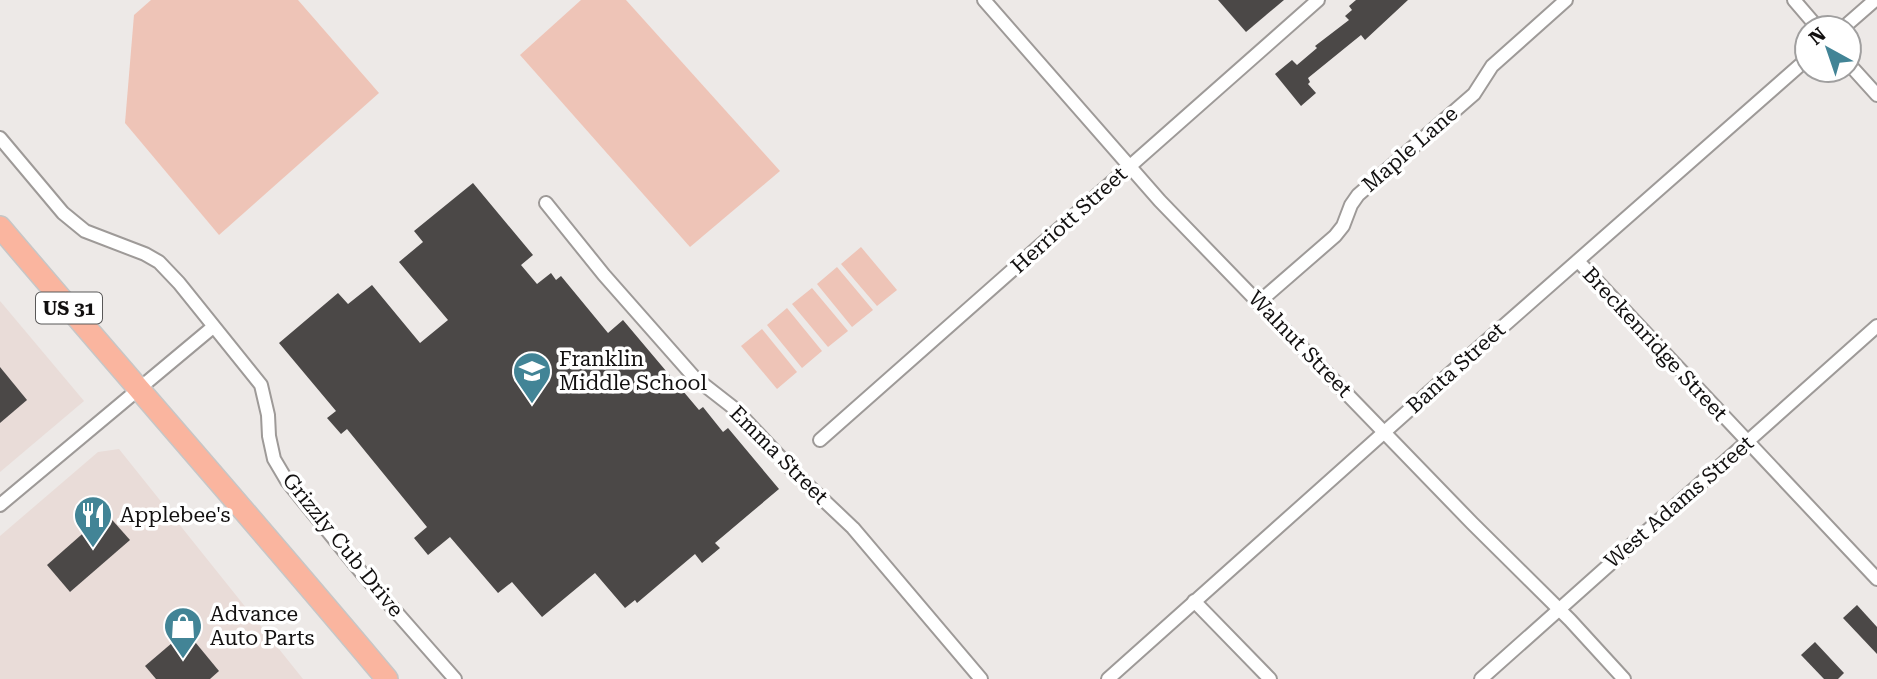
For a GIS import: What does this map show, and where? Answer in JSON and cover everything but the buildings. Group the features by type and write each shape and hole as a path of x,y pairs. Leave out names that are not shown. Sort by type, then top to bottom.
{"main road":[{"name":"US 31","path":"0,227 387,679"}],"street":[{"name":"Walnut Street","path":"984,0 1129,167 1624,679"},
{"name":"Herriott Street","path":"820,440 1318,0"},
{"name":"Maple Lane","path":"1259,302 1335,236 1343,226 1351,205 1366,186 1474,94 1492,66 1566,0"},
{"path":"1794,0 1806,14"},
{"path":"1859,14 1875,0"},
{"name":"Banta Street","path":"1108,679 1793,71"},
{"path":"1863,80 1877,95"},
{"name":"Grizzly Cub Drive","path":"0,138 64,213 85,231 145,254 159,262 179,283 261,385 274,459 287,481 361,572 455,679"},
{"name":"Emma Street","path":"546,203 604,275 694,377 735,409 796,474 853,528 981,679"},
{"name":"Breckenridge Street","path":"1578,261 1877,579"},
{"name":"West Adams Street","path":"1481,679 1877,326"},
{"path":"0,505 213,327"},
{"path":"1194,601 1270,679"}],"shaded area":[{"path":"151,0 298,0 379,93 219,235 125,123 134,15"},
{"path":"581,0 626,0 780,171 690,247 520,55"},
{"path":"861,247 897,290 877,306 841,264"},
{"path":"837,267 873,310 852,327 817,284"},
{"path":"812,288 848,331 828,347 792,304"},
{"path":"0,301 84,401 0,472"},
{"path":"787,308 822,351 802,368 767,325"},
{"path":"762,329 797,372 777,389 741,346"},
{"path":"119,449 303,679 0,679 0,536 98,452"}],"place":[{"name":"Franklin Middle School","path":"532,405"},
{"name":"Applebee's","path":"93,549"},
{"name":"Advance Auto Parts","path":"183,660"}]}
